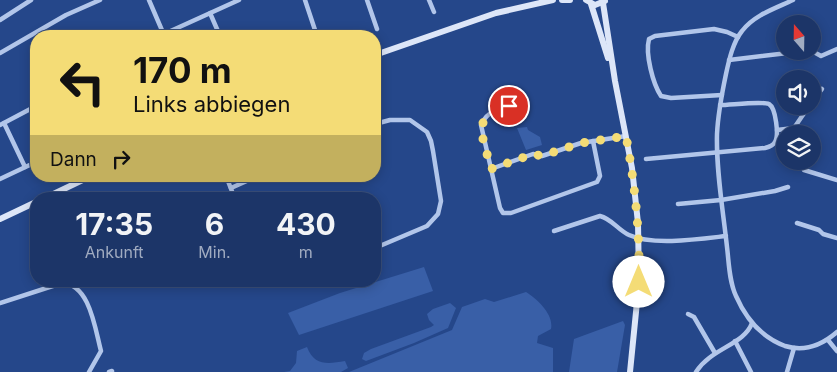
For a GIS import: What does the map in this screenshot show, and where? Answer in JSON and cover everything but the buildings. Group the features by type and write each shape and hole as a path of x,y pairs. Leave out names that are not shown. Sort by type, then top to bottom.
{"street":[{"path":"0,20 31,0"},
{"path":"40,30 66,15 100,0"},
{"path":"149,0 162,30"},
{"path":"174,30 239,0"},
{"path":"305,0 315,30"},
{"path":"367,0 377,29"},
{"path":"429,0 434,12"},
{"path":"381,54 496,12 553,0"},
{"path":"563,0 570,0"},
{"path":"793,0 751,22 738,37 729,60 720,105 717,152 731,281 735,294 752,323 768,339 794,348 809,347 828,340 837,332"},
{"path":"589,2 595,5 604,1 615,81 636,199 639,282 630,372"},
{"path":"589,2 615,81"},
{"path":"210,13 217,30"},
{"path":"722,95 671,98 661,96 655,87 647,46 649,39 655,36 714,30 738,37"},
{"path":"0,53 30,36"},
{"path":"821,56 837,49"},
{"path":"729,60 776,54"},
{"path":"524,103 495,109 485,117 481,125 500,208 503,212 511,213 597,182 600,176 593,141"},
{"path":"720,105 769,104 776,116 777,125"},
{"path":"25,168 2,124 30,109"},
{"path":"381,122 390,120 410,120 427,132 431,141 441,201 438,214 427,226 381,245"},
{"path":"491,169 533,154 542,156 581,143 626,136"},
{"path":"646,159 771,146 776,140"},
{"path":"0,179 30,165"},
{"path":"804,170 837,180"},
{"path":"58,192 78,182"},
{"path":"228,182 232,192"},
{"path":"231,188 244,182"},
{"path":"678,204 722,200 788,187"},
{"path":"0,219 30,205"},
{"path":"554,231 600,216 630,235 649,239 683,240 726,236"},
{"path":"797,224 819,230 822,234 837,238"},
{"path":"0,303 50,287"},
{"path":"76,287 84,295 98,337 100,351 95,370 89,372"},
{"path":"688,314 694,317 715,352"},
{"path":"696,372 702,363 715,352 747,334 752,323"},
{"path":"828,340 837,351"},
{"path":"735,341 751,372"},
{"path":"787,372 794,348"}],"shaded area":[{"path":"527,127 528,130 540,137 542,145 526,150 517,128"},
{"path":"424,267 433,291 299,335 288,313 359,287 381,287 381,280"},
{"path":"526,292 540,303 550,318 551,329 538,336 537,343 553,348 553,372 349,372 452,330 462,307 485,299 494,302"},
{"path":"450,303 456,308 448,328 366,361 362,359 364,353 371,349 431,327 434,325 429,320 427,314 433,309"},
{"path":"623,321 625,325 617,372 569,372 574,339"},
{"path":"307,347 318,361 333,363 345,361 348,368 341,372 284,372 290,371 296,363 297,351"}],"route":[{"path":"509,106 495,109 485,117 481,125 491,169 533,154 542,156 581,143 626,136 636,199 640,254 639,282"}]}
